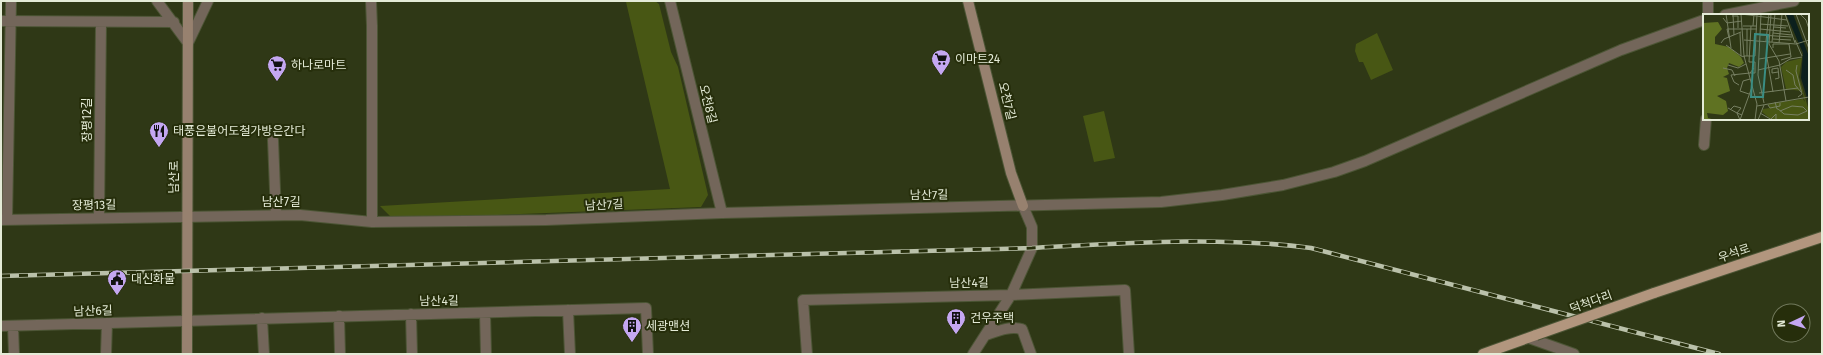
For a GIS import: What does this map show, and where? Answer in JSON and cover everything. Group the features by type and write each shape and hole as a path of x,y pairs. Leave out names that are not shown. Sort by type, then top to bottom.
{"main road":[{"name":"우석로","path":"1654,293 1822,237"},
{"name":"덕척다리","path":"1532,336 1654,293"},
{"path":"1483,354 1532,336"}],"street":[{"path":"4,220 6,21 11,1"},
{"path":"157,1 174,22 188,43"},
{"name":"남산로","path":"187,354 188,1"},
{"path":"188,43 208,1"},
{"path":"371,1 372,222"},
{"name":"오천8길","path":"670,1 722,212"},
{"name":"오천7길","path":"968,1 1011,173 1023,206"},
{"path":"1708,1 1708,14"},
{"path":"1729,14 1794,1"},
{"name":"남산7길","path":"187,216 317,215 372,222 546,220 722,212 1023,206 1167,201 1222,195 1307,180 1365,161 1621,50 1703,20"},
{"path":"6,21 174,22"},
{"name":"장평12길","path":"99,218 101,22"},
{"path":"1704,145 1706,120"},
{"path":"273,140 276,215"},
{"path":"973,354 1011,295 1032,248 1032,226 1023,206"},
{"name":"장평13길","path":"4,220 187,216"},
{"name":"남산4길","path":"807,354 803,300 1011,295 1125,290 1128,354"},
{"name":"남산4길","path":"187,320 646,308 648,354"},
{"path":"568,310 570,354"},
{"path":"485,313 486,354"},
{"path":"411,314 412,354"},
{"path":"339,316 340,354"},
{"path":"262,318 264,354"},
{"name":"남산6길","path":"1,326 187,320"},
{"path":"106,354 107,323"},
{"path":"12,326 14,354"},
{"path":"986,335 1002,330 1015,328 1022,329 1031,354"},
{"path":"1532,336 1574,354"}],"green space":[{"path":"655,1 659,4 671,52 678,67 708,195 701,207 393,219 380,206 670,189 626,2"},
{"path":"1377,33 1393,70 1371,80 1363,62 1359,62 1355,51 1356,44"},
{"path":"1104,111 1115,158 1094,162 1083,116"}],"railway":[{"path":"1,276 1032,248 1207,241 1242,242 1311,248 1719,354"}],"place":[{"name":"이마트24","path":"941,76"},
{"name":"하나로마트","path":"277,82"},
{"name":"태풍은불어도철가방은간다","path":"159,148"},
{"name":"대신화물","path":"117,296"},
{"name":"건우주택","path":"956,335"},
{"name":"세광맨션","path":"632,343"}]}
